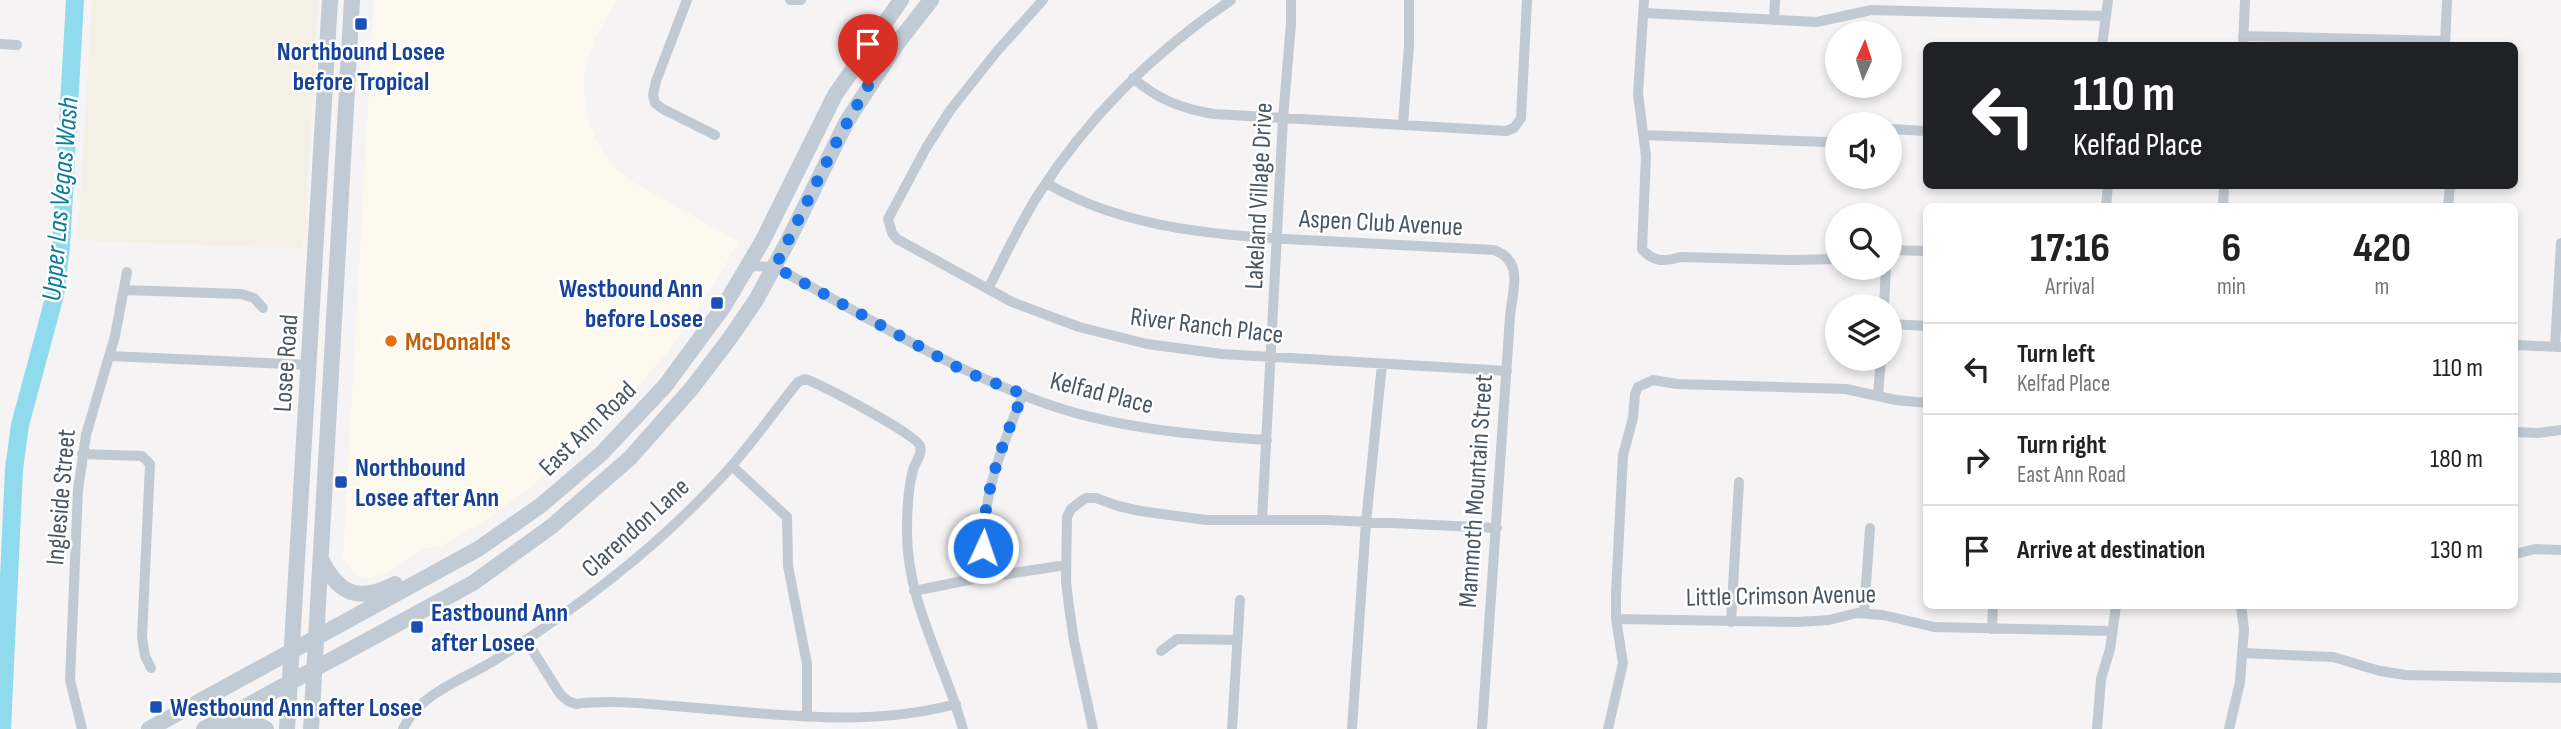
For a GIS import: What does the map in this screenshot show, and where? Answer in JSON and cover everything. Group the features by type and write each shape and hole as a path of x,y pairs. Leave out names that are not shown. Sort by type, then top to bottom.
{"main road":[{"name":"Losee Road","path":"287,729 330,0"},
{"name":"Losee Road","path":"311,729 352,0"},
{"name":"East Ann Road","path":"149,729 450,566 504,533 554,495 608,447 665,386 718,315 748,266 835,95 901,0"},
{"name":"East Ann Road","path":"204,729 473,583 568,513 631,458 724,347 775,267 847,121 899,41 931,0"},
{"path":"309,365 320,370 320,384 328,401"},
{"path":"305,434 315,444 315,462 325,485"},
{"path":"554,495 568,513"},
{"path":"321,559 335,582 348,591 362,595 379,593 427,566 450,566"},
{"path":"219,721 251,722 266,729"}],"street":[{"path":"687,0 653,95 655,103 663,109 715,135"},
{"path":"790,0 800,0"},
{"name":"River Ranch Place","path":"1043,0 998,50 951,109 926,148 888,219 897,239 988,289 1046,316 1110,335 1187,350 1507,371"},
{"path":"988,289 1046,183 1077,141 1133,78 1170,45 1231,0"},
{"name":"Lakeland Village Drive","path":"1262,520 1291,0"},
{"path":"1403,124 1409,52 1409,0"},
{"path":"1133,78 1162,99 1194,110 1506,131 1514,128 1521,118 1527,0"},
{"path":"1644,0 1638,94 1646,156 1641,243 1648,256 1664,261 1680,257 1825,259"},
{"path":"1774,20 1775,0"},
{"path":"2004,12 2005,0"},
{"path":"2102,42 2108,0"},
{"path":"2245,0 2243,41 2344,42"},
{"path":"2445,42 2447,0"},
{"path":"1644,13 1816,22 1887,5 2104,16"},
{"path":"0,44 17,45"},
{"path":"1902,130 1923,131"},
{"path":"1643,135 1825,141"},
{"name":"Aspen Club Avenue","path":"1046,183 1099,209 1152,224 1236,236 1494,250 1509,258"},
{"path":"2518,345 2558,347 2561,243"},
{"path":"1902,250 1923,251"},
{"name":"Mammoth Mountain Street","path":"1482,729 1515,270 1509,258"},
{"name":"Kelfad Place","path":"748,266 775,267 966,372 1068,410 1178,433 1267,440"},
{"name":"Ingleside Street","path":"82,729 70,680 78,490 82,454 109,356 127,272"},
{"path":"124,290 241,294 254,298 262,308"},
{"path":"1902,325 1923,326"},
{"path":"109,356 309,365"},
{"path":"1352,729 1366,522 1382,364"},
{"path":"1878,396 1880,371"},
{"name":"Clarendon Lane","path":"403,729 418,707 434,694 479,671 578,606 638,559 684,517 732,466 798,382 805,379 892,424 917,440 920,445 921,453 913,471 910,490 907,528 909,569 915,591"},
{"path":"1608,729 1623,663 1615,604 1623,455 1638,387 1653,380 1677,384 1846,389 1923,402"},
{"path":"987,577 983,531 989,486 1023,394"},
{"path":"2518,432 2561,430"},
{"path":"82,454 144,457 152,470 142,647 151,668"},
{"path":"732,466 787,517 789,566 807,664 807,716"},
{"path":"1731,622 1739,482"},
{"path":"1093,729 1074,640 1066,565 1070,509 1086,498 1167,515 1217,520 1327,520 1497,528"},
{"path":"1864,613 1870,528"},
{"path":"2518,553 2535,549 2561,550"},
{"path":"963,729 956,704 923,622 915,591 1066,565"},
{"path":"1232,729 1240,600"},
{"path":"1992,629 1993,609"},
{"path":"2097,729 2101,679 2116,609"},
{"path":"2229,729 2240,682 2244,629 2241,609"},
{"name":"Little Crimson Avenue","path":"1616,619 1816,621 1864,613 1883,615 1923,626 2112,631"},
{"path":"1161,651 1177,639 1237,640"},
{"path":"526,640 560,694 576,704 653,704 807,716 894,716 956,704"},
{"path":"2242,653 2333,656 2380,671 2405,675 2561,678"}],"shaded area":[{"path":"374,0 617,0 596,36 584,73 585,107 599,146 613,167 631,181 739,242 702,303 665,355 620,408 568,458 492,516 440,547 425,548 385,574 367,579 356,575 343,558"}],"sand":[{"path":"92,0 318,0 305,228 301,249 78,240"}],"waterway":[{"name":"Upper Las Vegas Wash","path":"2,729 14,469 20,425 55,295 61,247 75,0"}],"place":[{"name":"Northbound Losee before Tropical","path":"361,24"},
{"name":"Westbound Ann before Losee","path":"717,303"},
{"name":"McDonald's","path":"391,341"},
{"name":"Northbound Losee after Ann","path":"341,482"},
{"name":"Eastbound Ann after Losee","path":"417,627"},
{"name":"Westbound Ann after Losee","path":"156,707"}],"route":[{"path":"868,86 847,121 775,267 966,372 1023,394 989,486 983,548"}]}
